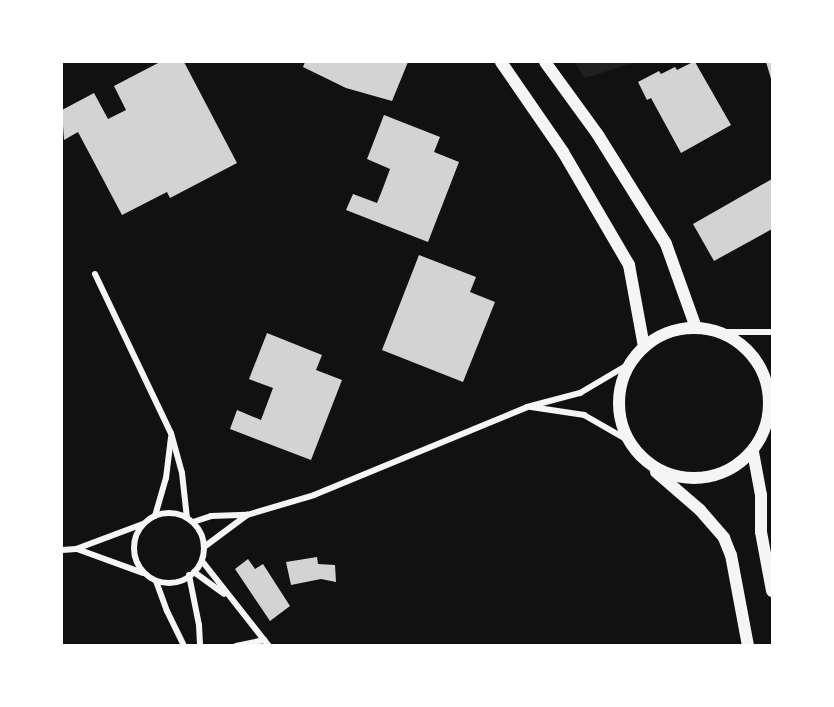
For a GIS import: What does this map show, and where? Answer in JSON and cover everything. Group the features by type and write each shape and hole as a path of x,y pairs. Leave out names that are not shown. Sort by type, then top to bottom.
{"main road":[{"path":"501,62 563,152 629,266 644,346"},
{"path":"544,62 598,135 666,244 696,328"},
{"path":"748,645 731,555 724,538 700,510 651,467 626,439 618,402 629,364 644,346 669,332 696,328 718,332 739,343 756,361 767,383 771,404 753,452 761,495 761,532 772,591"},
{"path":"651,467 686,480 723,474 753,452"}],"street":[{"path":"95,274 171,433 182,473 187,518"},
{"path":"718,332 772,332"},
{"path":"193,522 212,516 247,515 314,495 527,407 580,393 629,364"},
{"path":"527,407 584,415 626,439"},
{"path":"155,516 166,478 171,433"},
{"path":"62,550 76,549 144,524 155,516 168,513 193,522 201,534 204,547 202,561 192,574 170,583 156,581 145,573 76,549"},
{"path":"204,547 247,515"},
{"path":"144,524 136,535 134,549 137,562 145,573"},
{"path":"202,561 267,643"},
{"path":"192,574 230,598"},
{"path":"192,574 200,625 200,645"},
{"path":"156,581 167,611 184,645"},
{"path":"236,645 267,643"}],"shaded area":[{"path":"574,62 636,62 585,78"}],"building":[{"path":"160,62 184,62 237,163 170,198 167,192 122,215 78,132 64,140 62,110 94,93 108,119 126,110 114,86"},
{"path":"305,62 408,62 392,101 346,88 303,67"},
{"path":"693,62 731,125 681,153 651,98 647,100 638,82 659,71 661,74 675,67 677,70"},
{"path":"766,62 772,62 772,82"},
{"path":"384,115 440,137 434,152 459,162 428,242 346,210 353,194 377,203 390,169 367,159"},
{"path":"772,179 772,229 714,261 693,224"},
{"path":"419,255 476,277 470,292 495,302 463,382 382,350"},
{"path":"267,333 322,355 316,370 342,380 311,460 230,429 237,410 261,420 273,388 249,379"},
{"path":"317,557 318,564 335,565 336,582 321,579 291,585 286,562"},
{"path":"248,559 255,569 263,564 290,606 270,621 235,569"}]}
